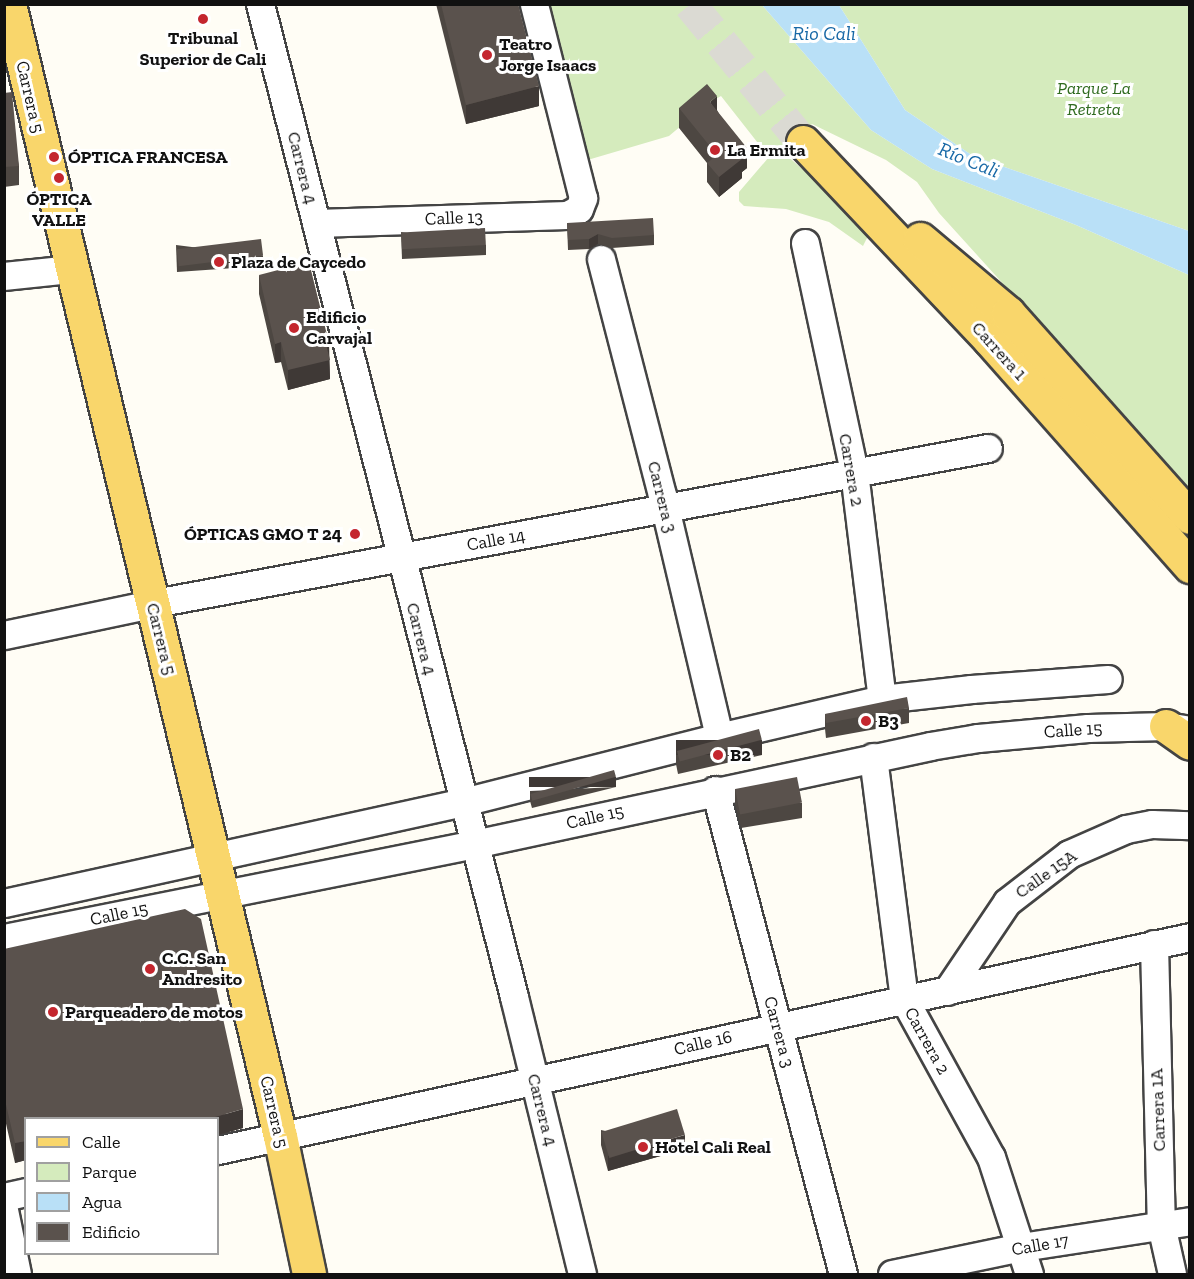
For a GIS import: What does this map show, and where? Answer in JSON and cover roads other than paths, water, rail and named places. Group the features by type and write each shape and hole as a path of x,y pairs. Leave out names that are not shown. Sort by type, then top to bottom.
{"main road":[{"name":"Carrera 5","path":"9,4 280,1136 309,1275"},
{"name":"Carrera 1","path":"1190,517 1008,314 803,142 990,340 1190,566"}],"street":[{"name":"Carrera 4","path":"260,4 535,1082 582,1275"},
{"name":"Calle 13","path":"316,223 567,215 579,209 583,198 534,4"},
{"name":"Carrera 2","path":"805,243 854,472 882,699"},
{"name":"Carrera 3","path":"601,259 665,510 719,737"},
{"path":"4,276 71,269"},
{"name":"Calle 14","path":"4,635 152,604 988,448"},
{"name":"Calle 15","path":"4,903 463,802 719,737 882,699 971,689 1107,680"},
{"name":"Calle 15","path":"4,938 474,844 873,757 978,738 1088,728 1182,733"},
{"name":"Carrera 2","path":"873,757 904,999 991,1157 1029,1275"},
{"name":"Carrera 3","path":"715,790 843,1275"},
{"name":"Calle 15A","path":"947,991 1007,902 1069,854 1126,829 1152,824 1190,825"},
{"name":"Calle 16","path":"219,1150 1190,937"},
{"name":"Carrera 1A","path":"1154,944 1161,1225 1172,1275"},
{"path":"4,1197 24,1192"},
{"path":"4,1210 17,1275"},
{"name":"Calle 17","path":"892,1275 1021,1247 1190,1221"}],"water":[{"name":"Rio Cali","path":"762,5 839,5 905,110 973,156 1189,231 1189,275 1076,225 932,169 871,130"}],"tunnel":[{"path":"690,4 803,142"}],"place":[{"name":"Tribunal Superior de Cali","path":"203,19"},
{"name":"Teatro Jorge Isaacs","path":"487,55"},
{"name":"La Ermita","path":"715,150"},
{"name":"ÓPTICA FRANCESA","path":"54,157"},
{"name":"ÓPTICA VALLE","path":"59,178"},
{"name":"Plaza de Caycedo","path":"219,262"},
{"name":"Edificio Carvajal","path":"294,328"},
{"name":"ÓPTICAS GMO T 24","path":"355,534"},
{"name":"B3","path":"866,721"},
{"name":"B2","path":"718,755"},
{"name":"C.C. San Andresito","path":"150,969"},
{"name":"Parqueadero de motos","path":"53,1012"},
{"name":"Hotel Cali Real","path":"643,1147"}],"park label":[{"name":"Parque La Retreta","path":"1094,100"}],"water label":[{"name":"Río Cali","path":"969,160"}]}
